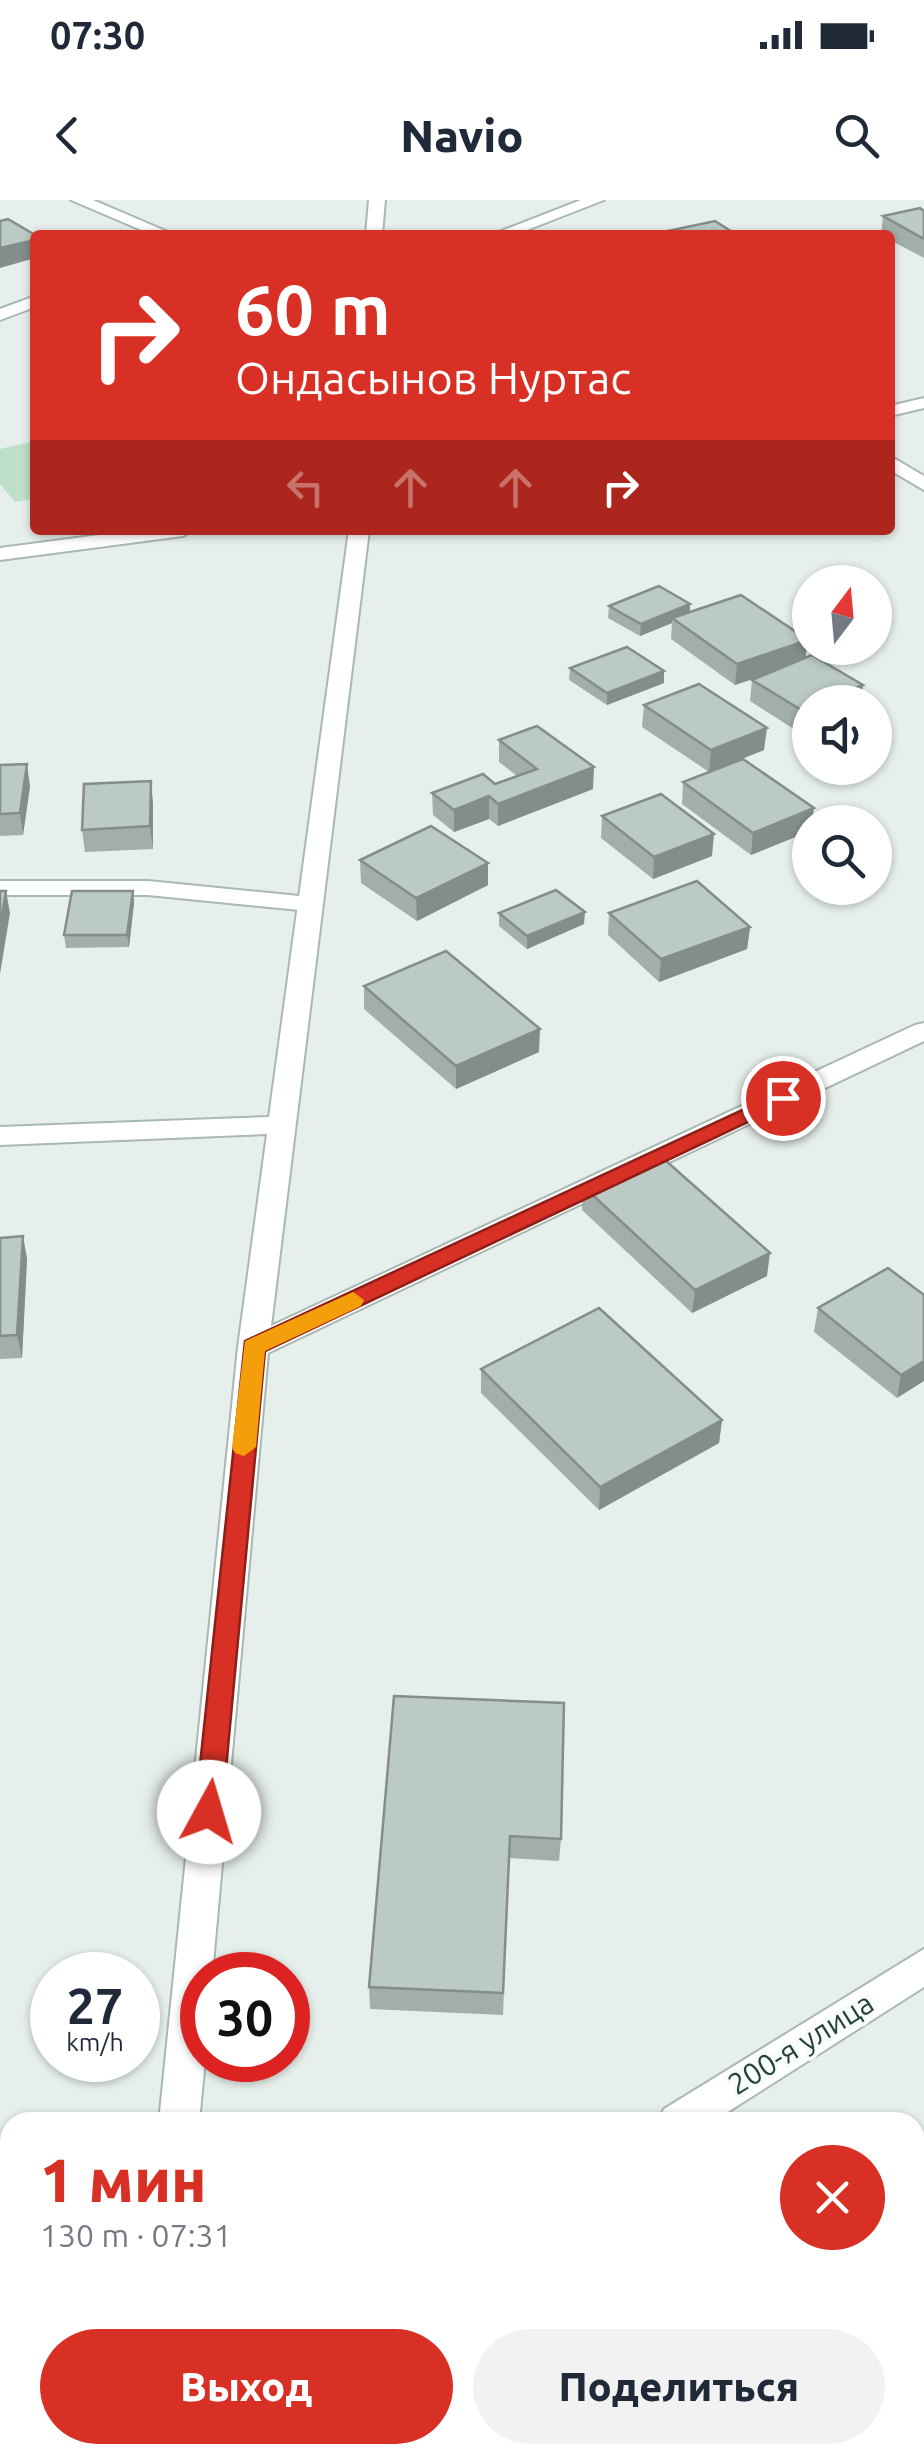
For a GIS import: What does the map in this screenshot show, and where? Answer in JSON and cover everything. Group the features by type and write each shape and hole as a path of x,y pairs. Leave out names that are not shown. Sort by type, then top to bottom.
{"street":[{"path":"79,200 154,230"},
{"path":"374,230 377,200"},
{"path":"513,230 596,200"},
{"path":"0,315 30,303"},
{"path":"895,410 924,403"},
{"path":"895,465 924,484"},
{"path":"0,554 145,535"},
{"path":"180,2112 254,1347 357,535"},
{"path":"0,888 148,888 310,904"},
{"path":"254,1347 924,1031"},
{"path":"0,1136 281,1126"},
{"name":"200-я улица","path":"694,2112 924,1966"}],"green space":[{"path":"30,442 30,499 15,502 0,484 0,449"}],"building":[{"path":"920,208 924,211 924,239 883,216"},
{"path":"8,219 30,232 30,241 0,248 0,221"},
{"path":"715,221 729,230 673,230"},
{"path":"659,586 690,604 641,624 609,606"},
{"path":"741,595 792,629 792,645 737,664 672,618"},
{"path":"627,647 664,671 607,693 570,668"},
{"path":"792,663 829,665 863,685 792,685 792,704 752,680"},
{"path":"699,684 767,728 711,750 644,705"},
{"path":"537,726 594,767 498,804 489,796 454,810 432,793 483,774 495,784 537,769 499,740"},
{"path":"743,759 810,805 792,805 792,817 753,833 683,782"},
{"path":"27,764 20,813 0,814 0,765"},
{"path":"151,781 150,826 82,830 84,784"},
{"path":"661,794 714,834 654,857 602,816"},
{"path":"431,826 488,863 416,898 360,860"},
{"path":"697,881 750,927 661,959 609,913"},
{"path":"556,890 585,912 527,936 499,913"},
{"path":"0,891 6,891 0,928"},
{"path":"72,891 133,891 127,935 64,935"},
{"path":"446,951 540,1029 456,1066 364,986"},
{"path":"656,1152 770,1253 695,1290 583,1186"},
{"path":"23,1236 17,1335 0,1336 0,1238"},
{"path":"888,1268 924,1295 924,1361 901,1375 818,1308"},
{"path":"599,1308 722,1420 600,1487 481,1369"},
{"path":"394,1696 564,1703 561,1839 510,1836 503,1993 369,1987"}],"slow traffic":[{"path":"244,1447 254,1347 353,1300"}],"route":[{"path":"209,1812 254,1347 783,1098"}]}
